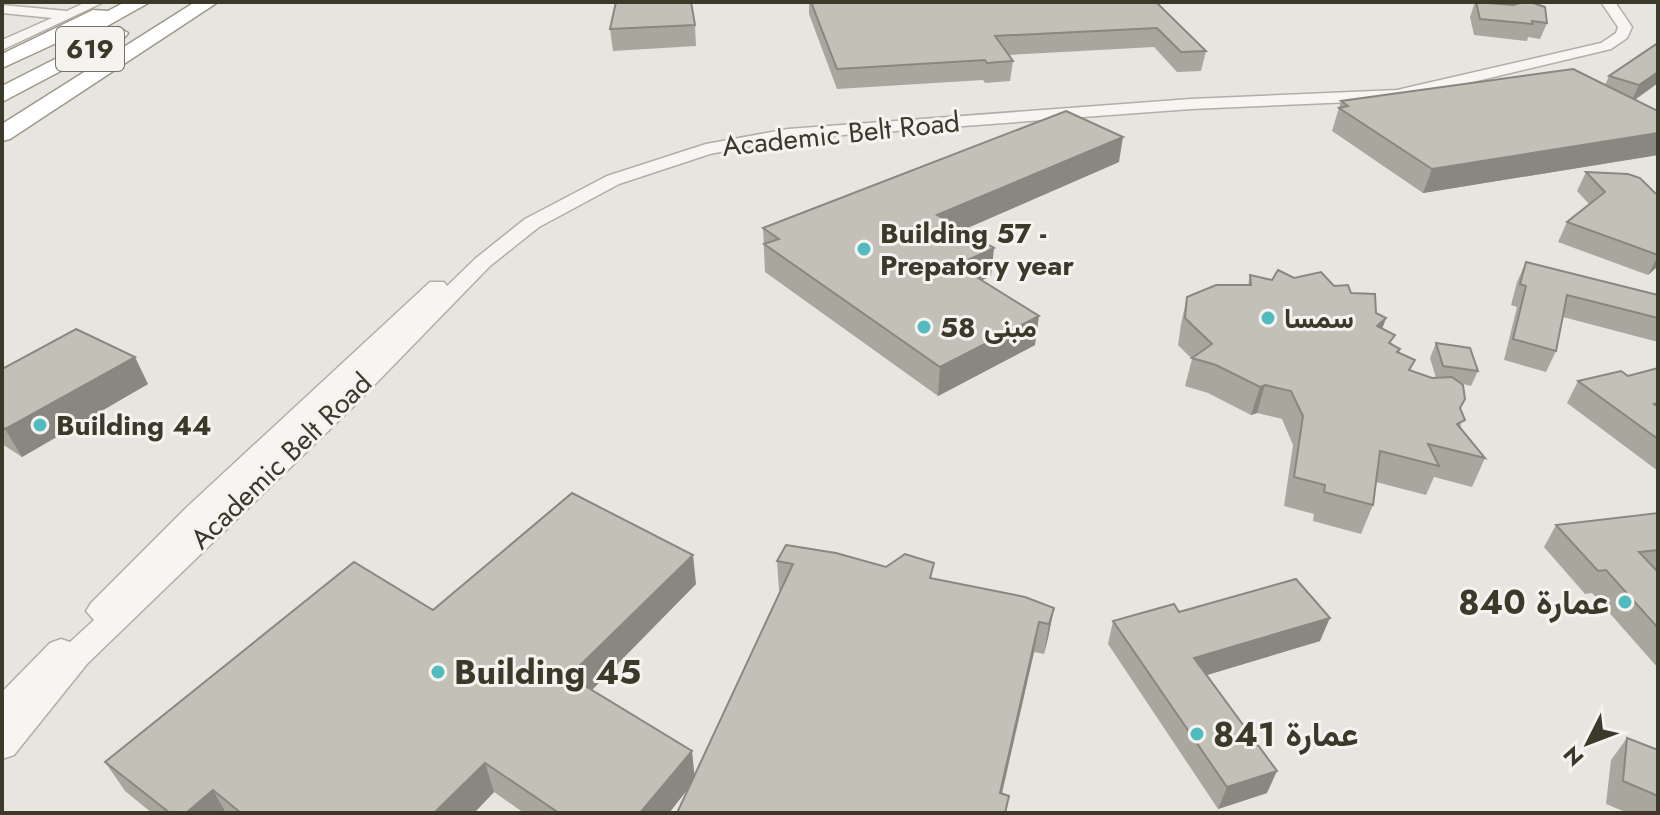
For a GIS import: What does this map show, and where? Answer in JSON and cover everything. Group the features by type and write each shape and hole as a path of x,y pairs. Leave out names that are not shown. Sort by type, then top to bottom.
{"highway":[{"path":"2,62 126,2"},
{"name":"619","path":"2,72 140,2"},
{"name":"619","path":"2,95 177,2"},
{"path":"2,134 208,2"}],"street":[{"path":"2,46 97,2"},
{"name":"Academic Belt Road","path":"2,713 196,514 463,262 530,208 560,191 658,154 719,138 788,127 1163,98 1345,91 1407,84 1595,40 1608,26 1595,2"},
{"name":"Academic Belt Road","path":"2,745 76,655 346,401 483,262 555,209 613,180 706,149 788,134 1146,107 1350,98 1416,91 1606,46 1622,35 1625,27 1608,2"},
{"path":"2,9 70,15"}],"building":[{"path":"616,2 691,2 695,25 610,29"},
{"path":"811,2 1156,2 1206,51 1181,52 1157,28 995,36 1013,61 837,69"},
{"path":"1476,2 1513,5 1530,2 1545,7 1547,23 1480,19"},
{"path":"1658,43 1658,72 1639,85 1609,76"},
{"path":"1573,69 1658,111 1658,133 1432,169 1339,108 1348,106 1341,101"},
{"path":"1066,111 1123,137 937,215 994,248 957,265 1039,316 940,367 764,244 779,239 763,228"},
{"path":"1586,172 1628,174 1640,178 1658,194 1658,255 1567,222 1605,192"},
{"path":"1526,262 1658,295 1658,318 1567,295 1556,351 1513,339 1526,286 1520,284"},
{"path":"1278,270 1294,278 1321,272 1334,286 1348,285 1351,293 1375,294 1376,313 1386,318 1377,326 1395,335 1389,343 1400,349 1397,352 1415,360 1409,370 1432,378 1452,377 1463,385 1465,399 1460,408 1465,420 1457,424 1485,458 1428,444 1439,466 1380,451 1373,505 1324,492 1325,485 1294,477 1303,416 1291,391 1265,385 1260,387 1216,365 1192,358 1212,344 1185,318 1187,297 1216,285 1251,285 1250,275 1272,280"},
{"path":"76,329 135,357 5,429 2,426 2,369"},
{"path":"1436,343 1470,348 1478,371 1443,366"},
{"path":"1658,368 1658,403 1654,404 1658,407 1658,439 1578,381 1621,371 1628,376"},
{"name":"Building 45","path":"572,493 693,555 569,676 692,751 640,813 559,813 485,763 434,813 241,813 213,790 186,813 170,813 105,762 354,562 433,610"},
{"path":"1658,513 1658,550 1639,552 1658,572 1658,628 1606,570 1598,571 1556,525"},
{"path":"786,545 836,553 886,567 905,554 934,563 930,578 1025,597 1054,608 1049,624 1039,622 1000,793 1009,796 1005,813 677,813 793,564 777,561"},
{"path":"1296,579 1330,618 1194,658 1277,771 1227,787 1113,621 1174,604 1179,612"},
{"path":"1627,738 1658,750 1658,796 1623,781"}],"place":[{"name":"Building 57 - Prepatory year","path":"864,249"},
{"name":"سمسا","path":"1268,318"},
{"name":"مبنى 58","path":"924,327"},
{"name":"Building 44","path":"40,425"},
{"name":"عمارة 840","path":"1625,602"},
{"name":"Building 45","path":"438,672"},
{"name":"عمارة 841","path":"1197,734"}]}
